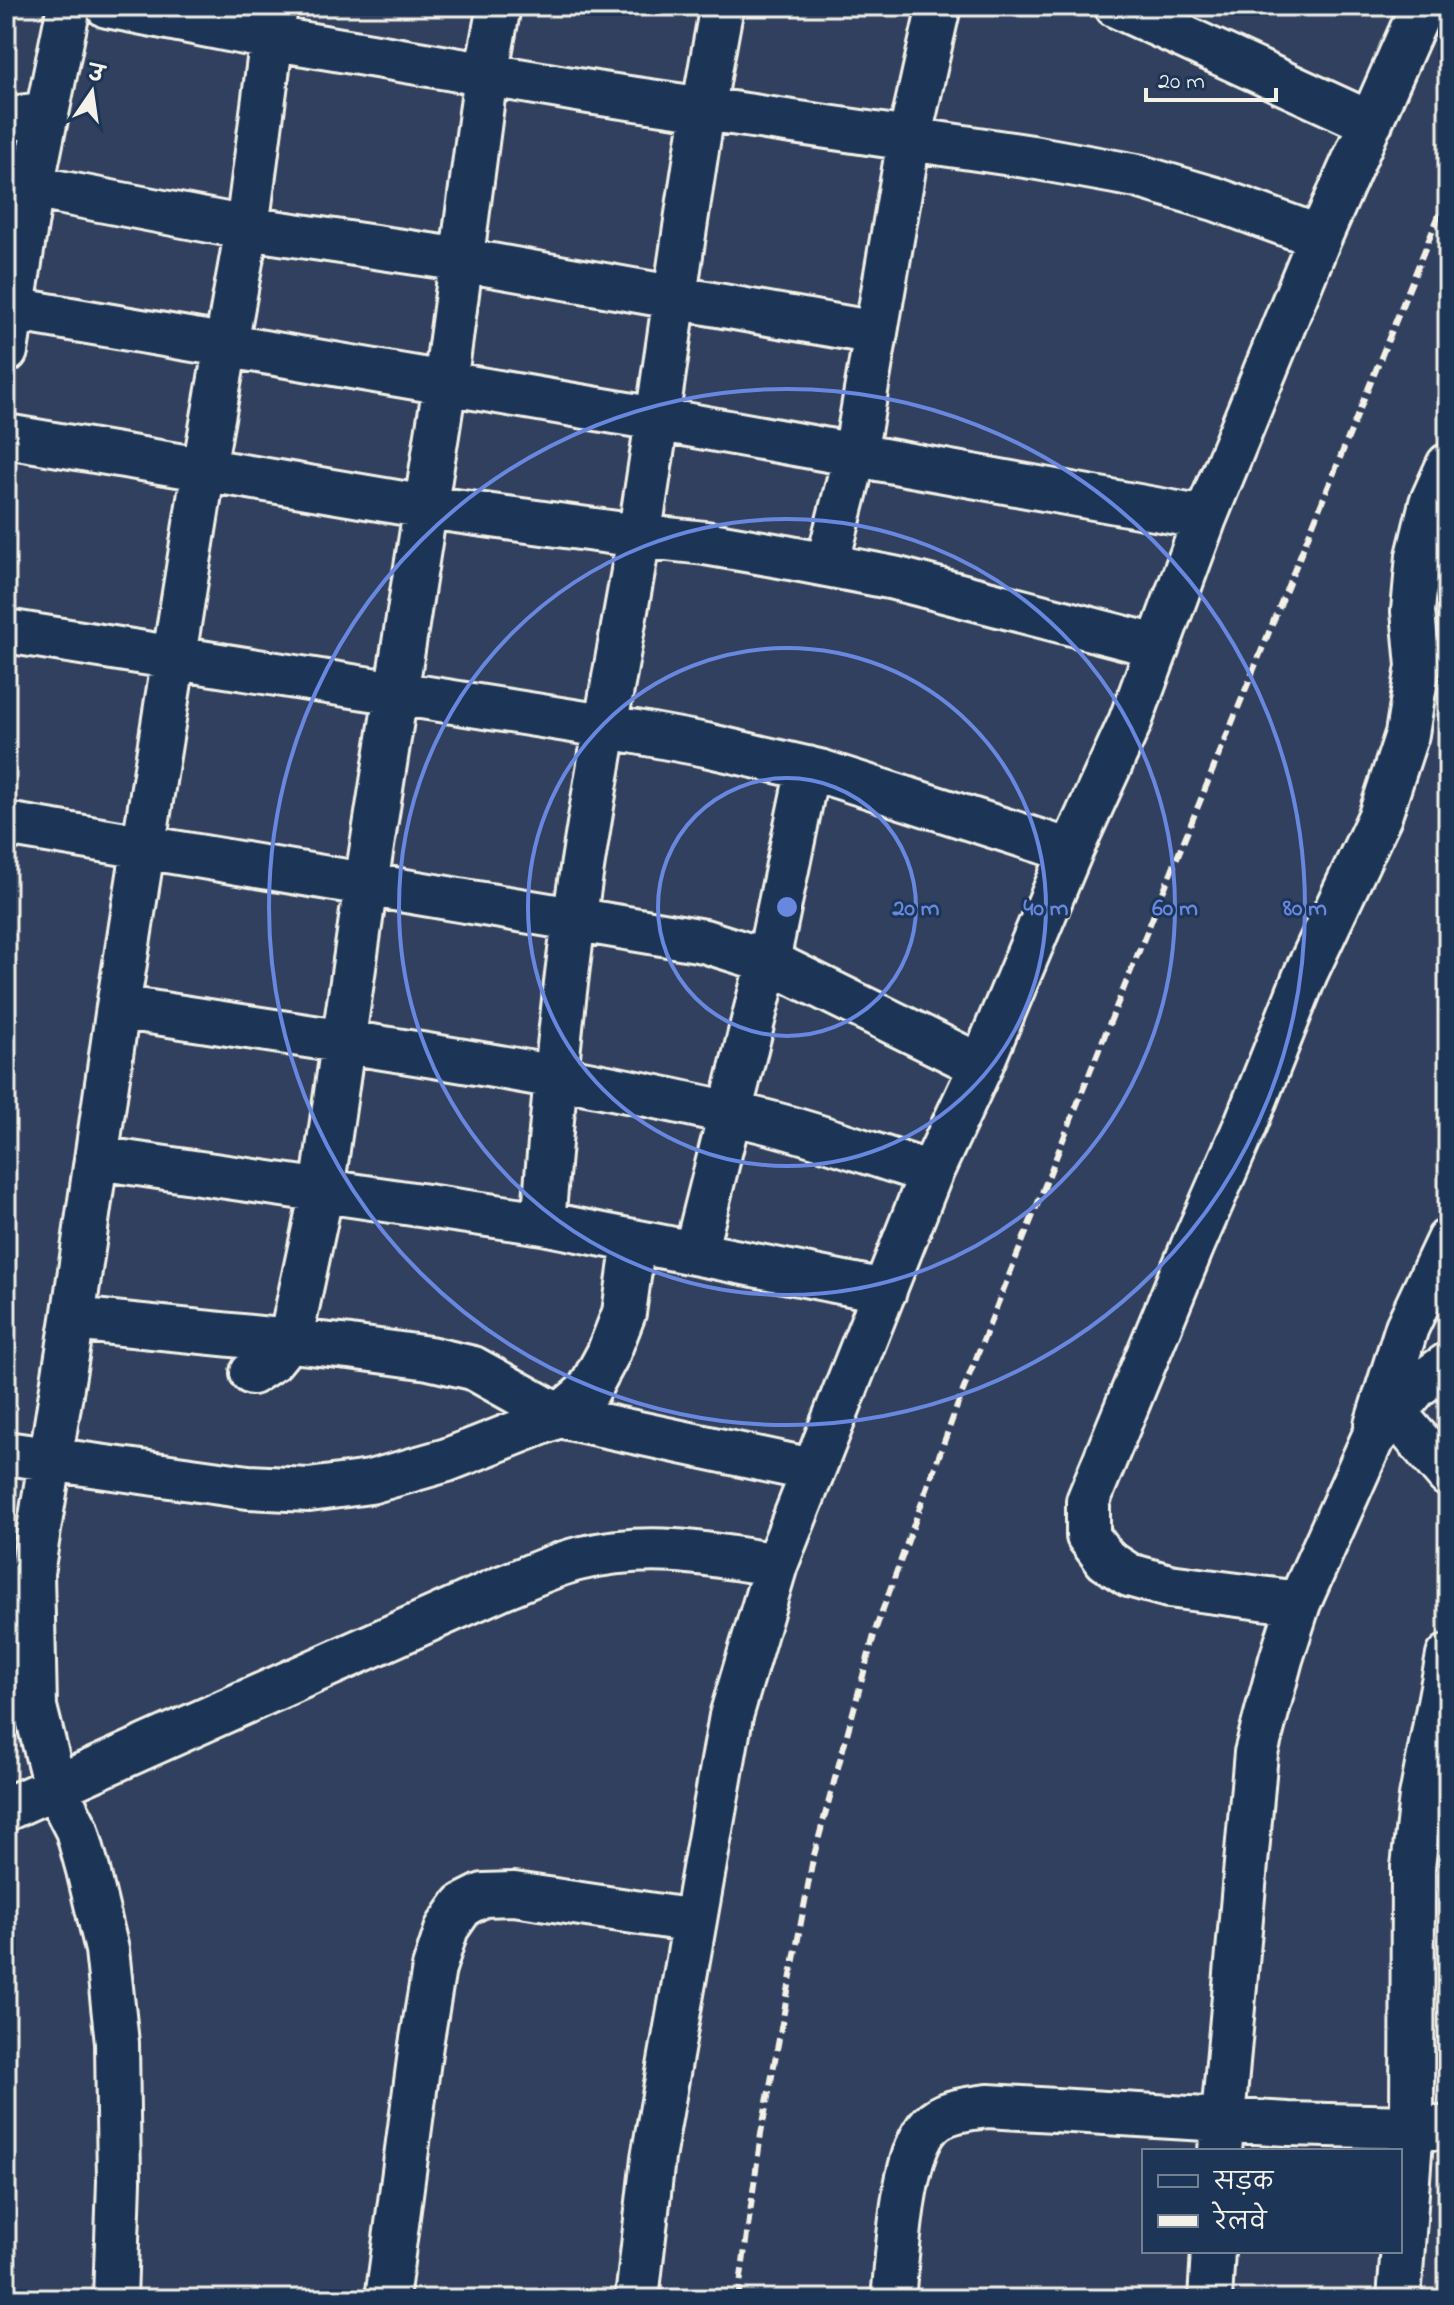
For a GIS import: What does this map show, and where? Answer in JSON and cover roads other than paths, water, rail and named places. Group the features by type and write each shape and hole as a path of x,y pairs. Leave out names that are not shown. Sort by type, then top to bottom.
{"street":[{"path":"6,351 32,187 69,6"},
{"path":"107,6 273,22 486,75 702,111 1137,176 1215,199 1320,237"},
{"path":"252,1373 272,1360 291,1337 322,1191 366,884 445,384 486,75 499,6"},
{"path":"543,1223 555,1077 574,918 604,726 639,536 702,111 722,6"},
{"path":"827,565 855,455 909,140 939,6"},
{"path":"1116,6 1371,123"},
{"path":"637,2299 653,2158 731,1716 776,1565 931,1173 981,1066 1071,851 1130,722 1205,518 1320,237 1422,6"},
{"path":"115,2299 119,2181 117,2043 107,1950 77,1830 55,1787 35,1707 32,1573 22,1534 51,1460 118,1007 204,468 247,228 273,22"},
{"path":"6,119 47,113"},
{"path":"32,187 247,228 463,260 876,333"},
{"path":"12,309 656,419 1205,518"},
{"path":"6,436 426,507 705,543 827,565 894,578 1157,646"},
{"path":"1299,1603 1169,1586 1129,1575 1106,1560 1088,1536 1088,1501 1306,973 1380,816 1407,734 1418,666 1413,611 1418,556 1431,503 1448,465"},
{"path":"6,631 706,745 808,768 1071,851"},
{"path":"695,1253 768,961 808,768"},
{"path":"6,824 704,941 768,961 981,1066"},
{"path":"118,1007 555,1077 767,1122 931,1173"},
{"path":"97,1158 543,1223 885,1291"},
{"path":"1222,2135 1256,1753 1299,1603 1383,1427 1407,1327 1448,1240"},
{"path":"6,1453 248,1487 309,1490 370,1482 447,1460 559,1416 588,1391 608,1354 624,1313 634,1241"},
{"path":"73,1319 429,1358 473,1368 559,1416 812,1470"},
{"path":"1383,1427 1417,1386 1448,1364"},
{"path":"1383,1427 1448,1475"},
{"path":"6,1809 503,1587 576,1559 638,1549 697,1551 776,1565"},
{"path":"1399,2299 1430,2127 1429,1953 1413,1867 1448,1656"},
{"path":"387,2299 434,1968 447,1928 463,1905 483,1895 514,1894 694,1921"},
{"path":"893,2299 909,2171 918,2143 931,2124 948,2113 988,2106 1222,2135 1288,2124 1430,2127"},
{"path":"1210,2299 1213,2253"}],"railway":[{"path":"738,2299 761,2134 813,1859 876,1628 959,1401 1108,1027 1448,193"}]}
